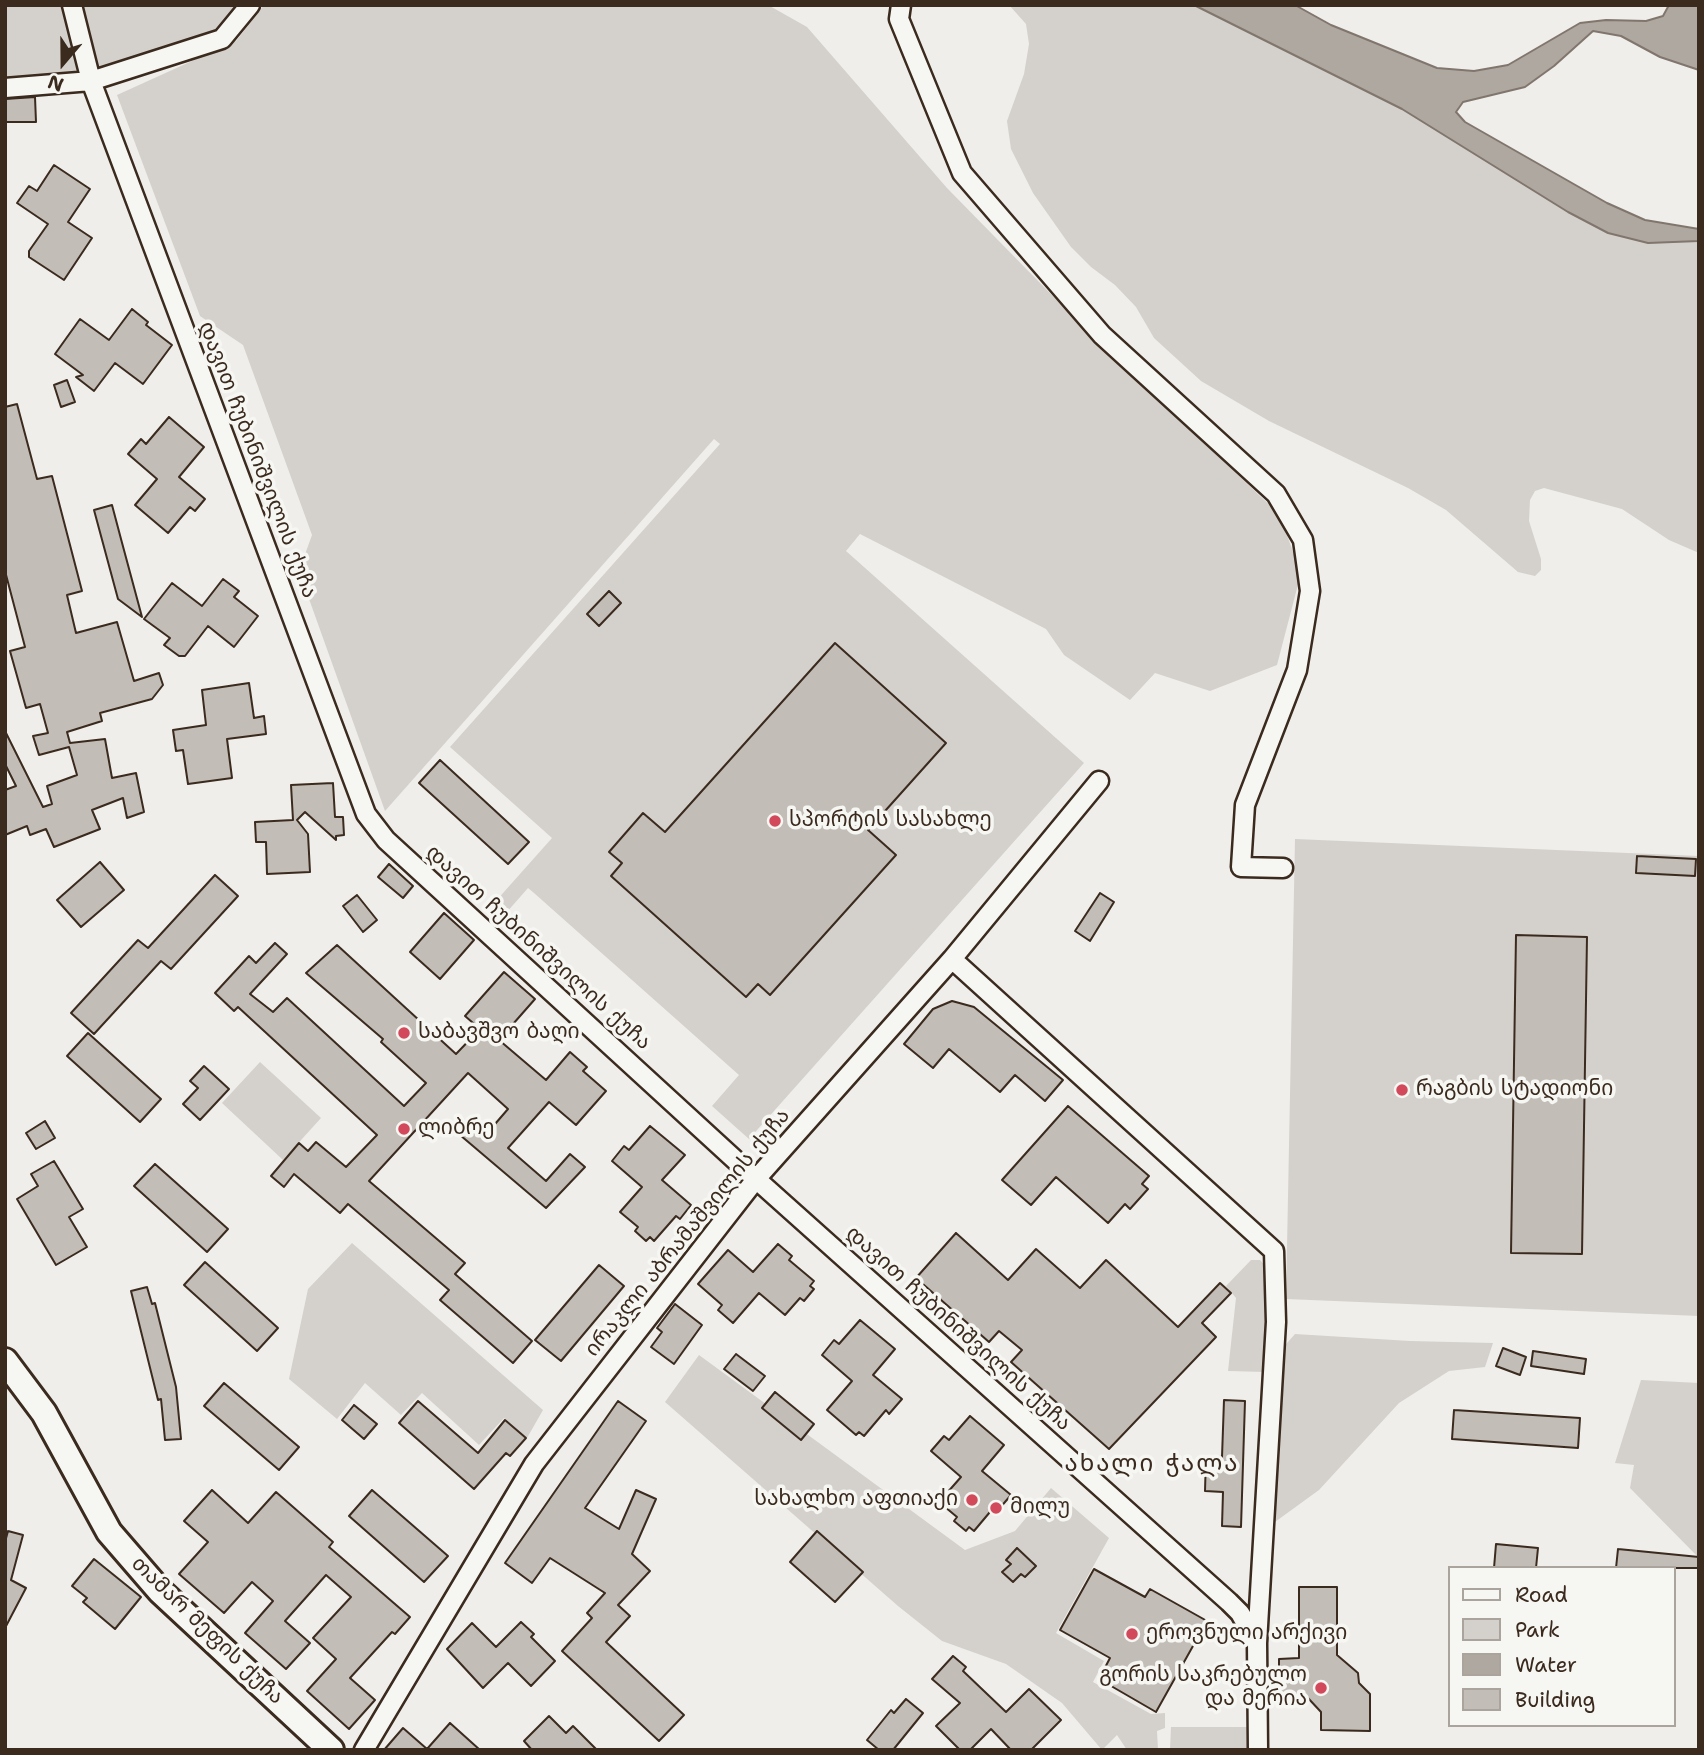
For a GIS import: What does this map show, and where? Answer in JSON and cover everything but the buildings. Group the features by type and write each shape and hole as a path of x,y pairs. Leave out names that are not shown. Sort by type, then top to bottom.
{"street":[{"name":"დავით ჩუბინიშვილის ქუჩა","path":"72,5 91,81 366,814 386,840 756,1179 1229,1602 1240,1613 1257,1643"},
{"path":"5,88 91,81 222,39 250,5"},
{"path":"901,5 899,19 962,173 1102,335 1276,494 1303,540 1310,591 1297,670 1245,805 1241,867 1283,868"},
{"name":"ირაკლი აბრამაშვილის ქუჩა","path":"364,1750 534,1464 756,1179 952,959 1099,781"},
{"path":"952,959 1274,1251 1276,1322 1257,1643 1258,1750"},
{"name":"თამარ მეფის ქუჩა","path":"5,1361 44,1413 109,1532 160,1591 331,1750"},
{"path":"1229,1602 1243,1600 1258,1588 1262,1580"}],"green space":[{"path":"5,5 238,5 217,32 48,84 5,84"},
{"path":"264,5 768,5 807,27 947,188 1090,334 1279,514 1301,573 1277,665 1210,691 1155,673 1130,700 1064,655 1046,629 860,534 846,551 1084,763 749,1139 712,1106 739,1075 534,893 528,888 499,921 487,911 552,838 450,747 720,444 714,439 385,811 299,571 312,535 243,345 200,316 117,95 236,41"},
{"path":"1009,5 1194,5 1402,109 1568,212 1608,233 1648,243 1699,241 1699,553 1669,540 1622,509 1544,488 1535,491 1530,500 1529,521 1541,559 1541,570 1535,576 1518,572 1446,510 1408,488 1269,421 1201,381 1154,338 1136,307 1115,285 1071,247 1033,193 1011,149 1007,121 1024,74 1029,44 1026,24"},
{"path":"1295,839 1699,856 1699,1316 1286,1299"},
{"path":"260,1062 321,1118 283,1160 222,1103"},
{"path":"352,1243 543,1410 527,1438 504,1418 479,1445 422,1393 401,1415 365,1383 337,1419 289,1379 308,1289"},
{"path":"1251,1260 1260,1260 1272,1273 1265,1372 1228,1371 1236,1298 1226,1286"},
{"path":"1295,1334 1493,1343 1485,1367 1449,1371 1399,1403 1319,1490 1268,1527 1279,1352"},
{"path":"699,1355 965,1550 1015,1531 1051,1488 1109,1538 1056,1633 1104,1661 1093,1682 1151,1714 1165,1713 1165,1728 1157,1731 1158,1750 1127,1750 1117,1735 1102,1750 1062,1703 1006,1664 942,1641 898,1606 665,1402"},
{"path":"1641,1380 1699,1383 1699,1558 1630,1488 1634,1465 1615,1463"},
{"path":"1171,1727 1247,1727 1247,1750 1170,1750"}],"water":[{"path":"1194,5 1295,5 1331,25 1437,68 1474,71 1508,65 1580,23 1606,20 1646,21 1663,16 1669,5 1699,5 1699,70 1660,57 1621,36 1593,31 1554,66 1525,87 1463,102 1456,112 1465,122 1607,203 1645,220 1699,229 1699,241 1648,243 1608,233 1568,212 1402,109"}],"place":[{"name":"სპორტის სასახლე","path":"775,821"},
{"name":"საბავშვო ბაღი","path":"404,1033"},
{"name":"რაგბის სტადიონი","path":"1402,1090"},
{"name":"ლიბრე","path":"404,1129"},
{"name":"სახალხო აფთიაქი","path":"972,1500"},
{"name":"მილუ","path":"996,1508"},
{"name":"ეროვნული არქივი","path":"1132,1634"},
{"name":"გორის საკრებულო და მერია","path":"1321,1688"}],"district":[{"name":"ახალი ჭალა","path":"1152,1465"}]}
